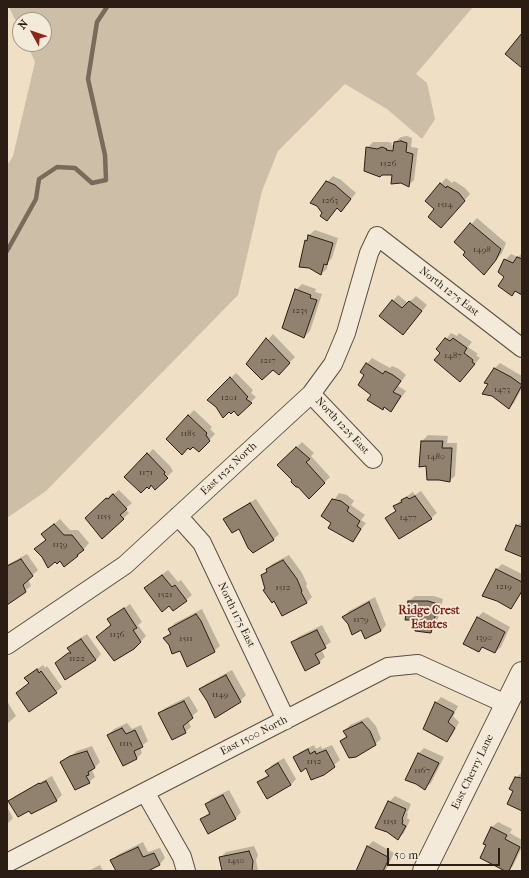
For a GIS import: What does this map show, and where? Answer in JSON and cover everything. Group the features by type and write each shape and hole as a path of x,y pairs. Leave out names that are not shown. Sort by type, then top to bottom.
{"street":[{"name":"North 1275 East","path":"377,236 522,348"},
{"name":"East 1525 North","path":"7,645 124,565 311,394 333,364 346,333 369,253 377,236"},
{"name":"North 1225 East","path":"311,394 373,459"},
{"name":"North 1175 East","path":"178,516 202,543 286,720"},
{"name":"East 1500 North","path":"7,863 388,667 418,664 506,704"},
{"name":"East Cherry Lane","path":"424,871 522,672"},
{"path":"145,792 182,857 186,871"}],"shaded area":[{"path":"9,7 473,7 416,74 427,83 435,119 422,139 387,109 345,84 278,151 262,191 238,295 46,491 7,518 7,166 13,156 35,62 31,52 52,52 52,12 12,12 12,13"}],"building":[{"path":"522,33 522,68 505,54"},
{"path":"401,141 407,143 406,152 413,154 409,187 401,183 391,184 392,175 382,175 380,177 364,171 366,147 377,149 382,147 387,149 386,150 393,151 394,142"},
{"path":"326,181 335,185 351,199 341,212 337,208 327,221 320,216 322,213 317,206 310,203"},
{"path":"440,183 446,188 447,186 459,193 465,201 441,228 428,217 434,209 425,201"},
{"path":"470,223 501,249 496,260 484,275 463,255 465,252 454,242"},
{"path":"308,235 333,243 327,265 324,264 321,275 309,268 299,267 305,240 307,241"},
{"path":"517,257 522,259 522,295 515,291 512,296 498,286 504,277 498,272 504,259 513,263"},
{"path":"295,289 311,295 310,298 317,300 304,338 282,328"},
{"path":"392,300 402,308 409,301 422,311 403,335 379,316"},
{"path":"266,338 290,363 279,375 273,370 262,380 246,364"},
{"path":"445,338 450,341 453,338 467,348 464,353 473,360 472,362 475,364 460,382 434,360 440,353 436,349"},
{"path":"366,363 383,374 385,371 401,381 393,392 401,396 391,412 384,407 383,410 367,400 371,395 358,385 364,375 360,372"},
{"path":"494,368 522,385 509,409 492,396 482,394 488,384 484,383"},
{"path":"230,377 248,397 246,399 252,403 238,416 234,411 231,414 229,412 223,418 216,407 207,400"},
{"path":"188,415 207,433 206,435 210,441 199,452 193,447 190,450 188,448 182,455 166,439"},
{"path":"421,441 443,441 442,448 452,448 450,482 427,480 426,466 419,467"},
{"path":"296,447 310,459 306,462 325,483 309,499 291,482 292,480 277,465"},
{"path":"147,453 165,472 164,474 168,478 155,490 151,485 149,489 147,487 141,493 124,477"},
{"path":"113,494 127,509 120,515 124,519 102,539 85,518 106,498 108,499"},
{"path":"415,496 432,519 399,539 385,518 396,511 393,506 402,502 401,500 407,497 409,499"},
{"path":"332,499 341,501 349,507 347,511 360,521 357,526 361,529 353,542 328,528 331,523 321,516"},
{"path":"250,503 274,540 253,553 248,548 239,529 232,533 223,519"},
{"path":"54,524 64,535 72,535 84,550 64,567 60,561 57,564 55,562 48,568 42,557 34,549 46,540 41,534"},
{"path":"516,525 522,527 522,557 505,550"},
{"path":"21,559 33,576 23,585 26,592 7,605 7,566"},
{"path":"283,560 297,579 302,591 301,592 307,603 282,616 274,601 272,603 263,590 265,589 261,575 267,572 266,569"},
{"path":"496,569 522,582 522,591 511,609 497,601 482,596"},
{"path":"162,575 172,587 175,585 187,601 173,611 169,606 162,612 144,588"},
{"path":"408,601 428,601 438,604 431,633 415,631 417,620 405,620"},
{"path":"369,602 381,631 365,639 361,630 352,635 348,624 342,617"},
{"path":"124,608 137,628 133,630 141,642 134,649 114,661 96,637 111,625 107,619"},
{"path":"196,614 201,621 215,652 187,667 180,651 172,654 169,645 163,638 171,634 168,629"},
{"path":"477,617 505,632 495,653 482,647 479,652 463,644"},
{"path":"317,630 326,648 315,654 320,663 305,671 291,642"},
{"path":"81,639 96,660 65,680 55,663 68,653 71,653 67,648"},
{"path":"37,669 39,673 41,671 57,693 29,712 16,693 29,683 24,678"},
{"path":"226,675 241,702 215,718 207,701 199,689"},
{"path":"184,701 193,718 183,726 186,733 172,740 158,713"},
{"path":"435,702 454,712 448,722 455,728 447,742 423,729"},
{"path":"362,722 370,731 376,745 356,757 349,758 340,741 347,737 343,731"},
{"path":"122,728 126,734 135,730 143,747 134,751 137,759 123,766 107,735"},
{"path":"308,749 310,754 315,751 316,754 326,750 335,767 324,775 311,780 306,768 301,772 293,757"},
{"path":"87,751 95,768 88,772 89,775 86,776 90,783 75,790 60,762 70,756"},
{"path":"418,753 439,763 425,790 416,784 405,780"},
{"path":"278,763 291,785 267,799 257,782 269,776 265,771"},
{"path":"515,777 522,778 522,811 507,804 513,791 509,789"},
{"path":"46,781 57,801 31,814 29,811 18,817 8,801 39,783 40,784"},
{"path":"223,795 236,819 208,834 200,819 210,814 205,804"},
{"path":"388,801 406,809 402,819 402,824 406,826 398,840 387,832 375,828"},
{"path":"491,827 507,835 505,839 520,847 509,871 505,871 480,858 486,845 483,844"},
{"path":"367,846 388,857 389,859 383,871 356,871"},
{"path":"138,847 143,857 154,853 160,865 148,871 116,871 110,860"},
{"path":"249,851 253,861 252,871 222,871 219,857"}],"waterway":[{"path":"7,251 36,199 39,179 57,167 75,168 92,183 106,180 105,155 88,79 97,22 107,7"}],"district":[{"name":"Ridge Crest Estates","path":"429,618"}]}
